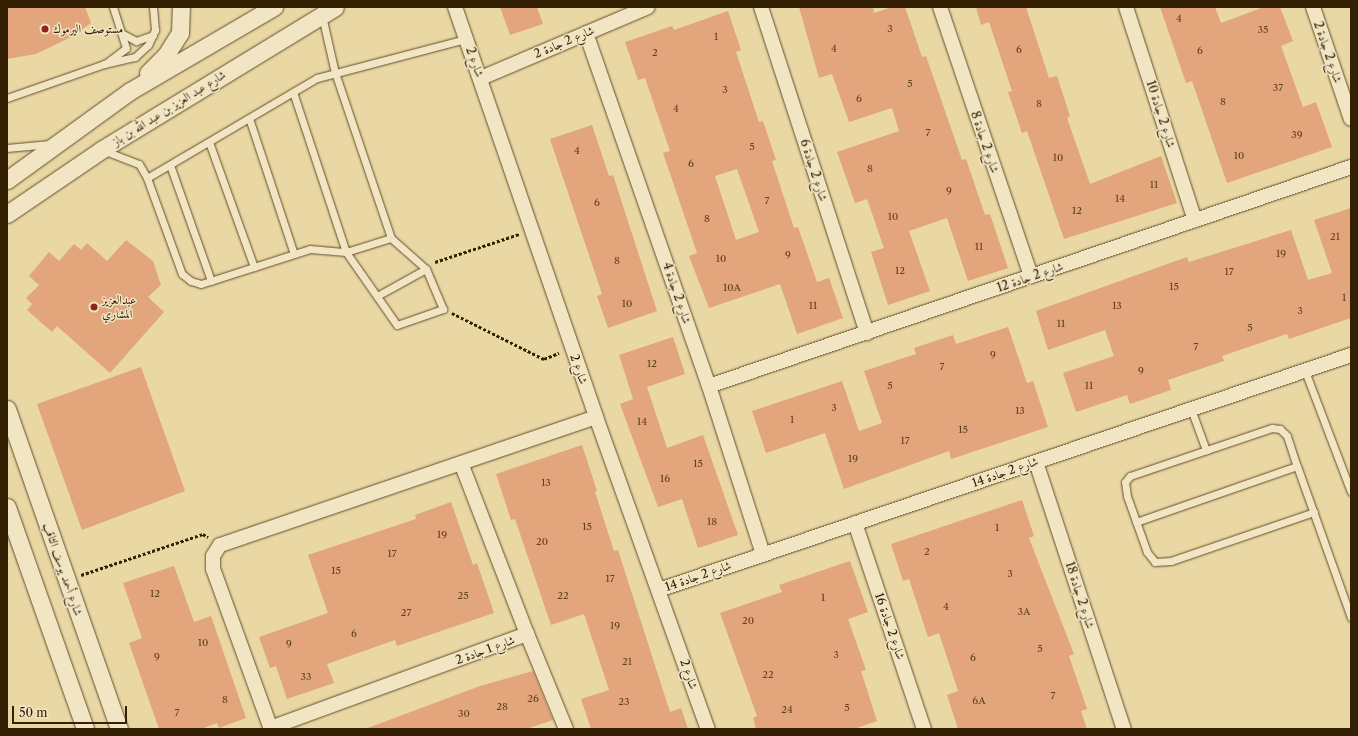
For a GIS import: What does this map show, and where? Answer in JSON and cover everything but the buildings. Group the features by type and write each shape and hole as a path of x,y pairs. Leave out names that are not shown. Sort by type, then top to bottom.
{"street":[{"path":"130,92 166,56 180,33 181,7"},
{"path":"7,180 130,92 274,7"},
{"name":"شارع 2","path":"455,7 481,78 531,230 596,417 708,729"},
{"name":"شارع 2 جادة 2","path":"481,78 586,32 648,7"},
{"name":"شارع 2 جادة 6","path":"761,7 867,333"},
{"name":"شارع 2 جادة 8","path":"940,7 1031,276"},
{"name":"شارع 2 جادة 10","path":"1126,7 1195,220"},
{"name":"شارع 2 جادة 2","path":"1313,7 1351,119"},
{"name":"شارع عبد العزيز بن عبد الله بن باز","path":"7,214 101,150 328,11"},
{"name":"شارع 2 جادة 4","path":"586,32 709,386 763,554"},
{"name":"شارع 2 جادة 12","path":"709,386 1351,167"},
{"name":"شارع 2 جادة 14","path":"659,590 1351,355"},
{"name":"شارع أحمد يوسف الثاقب","path":"7,409 10,423 67,579 119,729"},
{"path":"220,546 596,417"},
{"name":"شارع 2 جادة 18","path":"1036,462 1124,729"},
{"name":"شارع 1 جادة 2","path":"220,546 213,556 213,569 270,729 527,634 461,463"},
{"path":"7,507 84,729"},
{"name":"شارع 2 جادة 16","path":"855,523 924,729"},
{"path":"527,634 566,729"}],"lane":[{"path":"104,64 123,52 122,34 113,7"},
{"path":"7,98 104,64 135,57 142,52 153,35 156,25 153,7"},
{"path":"293,92 346,252 397,325 443,309 425,268 390,238 335,73 328,11"},
{"path":"122,34 136,41 153,35"},
{"path":"148,178 317,78 466,39"},
{"path":"249,118 294,254"},
{"path":"209,142 254,267"},
{"path":"7,148 58,143"},
{"path":"101,150 129,158 139,164 148,178 182,274 201,284 310,248 346,252 390,238"},
{"path":"170,165 211,281"},
{"path":"377,296 425,268"},
{"path":"1305,370 1351,492"},
{"path":"1191,409 1206,450"},
{"path":"1314,512 1162,562 1155,562 1147,552 1125,489 1125,482 1130,476 1276,428 1287,436 1298,466 1351,618"},
{"path":"1136,522 1298,466"}],"path":[{"path":"425,268 531,230"},
{"path":"443,309 544,360 572,348"},
{"path":"67,579 203,534 220,546"}],"place":[{"name":"مستوصف اليرموك","path":"45,29"},
{"name":"عبدالعزيز المشاري","path":"94,307"}]}
